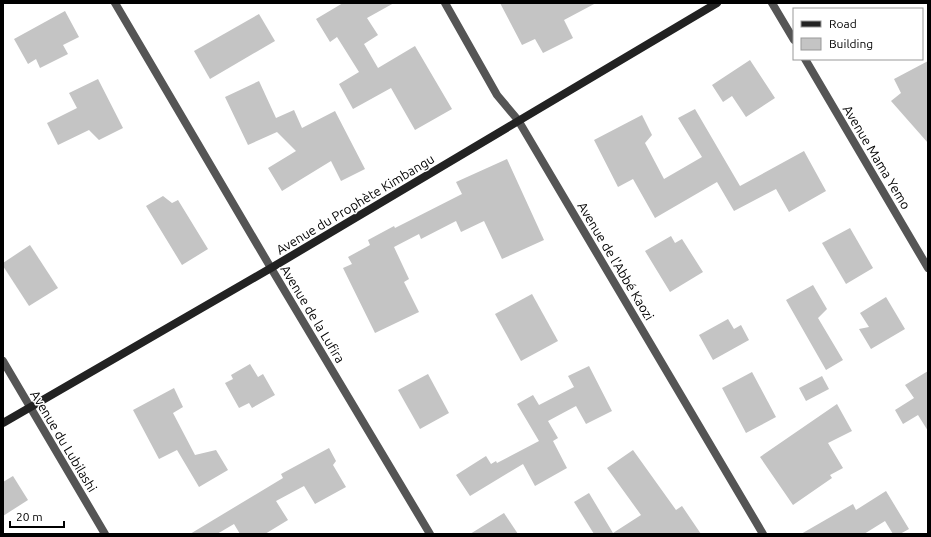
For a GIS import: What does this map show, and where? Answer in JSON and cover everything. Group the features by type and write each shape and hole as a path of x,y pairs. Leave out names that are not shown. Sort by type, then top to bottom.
{"street":[{"name":"Avenue de la Lufira","path":"115,3 430,534"},
{"name":"Avenue de l'Abbé Kaozi","path":"445,3 497,95 518,120 763,534"},
{"name":"Avenue du Prophète Kimbangu","path":"3,423 271,268 717,3"},
{"path":"772,3 793,38"},
{"name":"Avenue Mama Yemo","path":"806,60 928,268"},
{"name":"Avenue du Lubilashi","path":"3,361 105,534"}],"building":[{"path":"343,3 394,3 367,18 378,35 364,44 378,68 415,46 452,109 415,130 391,88 353,109 339,84 359,72 337,37 330,42 316,19"},
{"path":"500,3 596,3 564,20 573,38 543,53 535,39 522,45"},
{"path":"65,11 79,37 63,45 68,54 40,68 36,59 28,64 14,39"},
{"path":"259,14 275,41 210,79 194,51"},
{"path":"750,60 775,98 746,117 732,96 723,102 712,85"},
{"path":"928,61 928,143 891,101 901,93 894,79"},
{"path":"98,79 123,128 99,140 89,130 58,145 47,123 77,108 69,93"},
{"path":"259,81 276,118 294,110 302,128 335,111 365,169 341,181 331,161 282,191 268,168 296,151 277,132 248,145 225,97"},
{"path":"695,109 740,186 804,151 826,191 789,212 776,189 734,211 717,182 655,218 633,179 618,187 594,140 642,115 652,135 645,143 664,179 702,157 678,118"},
{"path":"507,159 544,240 502,259 484,221 461,232 456,221 421,239 419,234 394,247 409,279 404,282 419,312 375,333 343,268 352,264 348,257 370,245 368,240 462,194 456,182"},
{"path":"163,196 172,203 178,200 208,249 182,265 146,206"},
{"path":"850,228 873,268 846,284 822,243"},
{"path":"671,236 675,243 682,239 703,272 670,292 645,251"},
{"path":"30,245 58,288 29,306 3,266 3,263"},
{"path":"813,285 827,309 818,318 843,360 826,370 786,300"},
{"path":"532,294 558,341 521,361 495,314"},
{"path":"886,297 905,329 871,349 859,329 869,327 860,313"},
{"path":"728,319 734,329 741,325 749,340 713,360 699,335"},
{"path":"250,364 258,377 263,374 275,395 252,408 249,403 239,408 225,383 233,379 231,375"},
{"path":"589,366 612,411 586,424 576,406 548,421 558,438 553,441 567,468 535,486 523,464 470,496 456,475 486,456 491,464 496,461 497,463 539,441 517,404 533,395 539,405 574,387 568,376"},
{"path":"928,371 928,431 918,415 903,424 895,410 914,398 905,385"},
{"path":"752,372 776,417 746,433 722,388"},
{"path":"428,374 449,413 420,429 398,390"},
{"path":"822,376 829,389 806,401 799,388"},
{"path":"174,388 183,407 173,413 195,455 216,450 228,470 199,487 177,450 159,459 133,410"},
{"path":"837,404 852,431 828,443 843,468 830,475 832,478 793,505 760,457"},
{"path":"329,448 336,461 333,465 346,487 315,504 304,486 276,501 288,520 265,534 240,534 234,524 217,534 190,534 283,478 281,474"},
{"path":"633,450 676,510 682,506 701,534 594,534 574,502 589,493 613,533 641,515 607,468"},
{"path":"13,476 28,500 3,516 3,482"},
{"path":"886,491 909,529 900,534 893,534 885,521 864,534 801,534 853,504 856,510"},
{"path":"504,513 518,534 470,534"}]}
